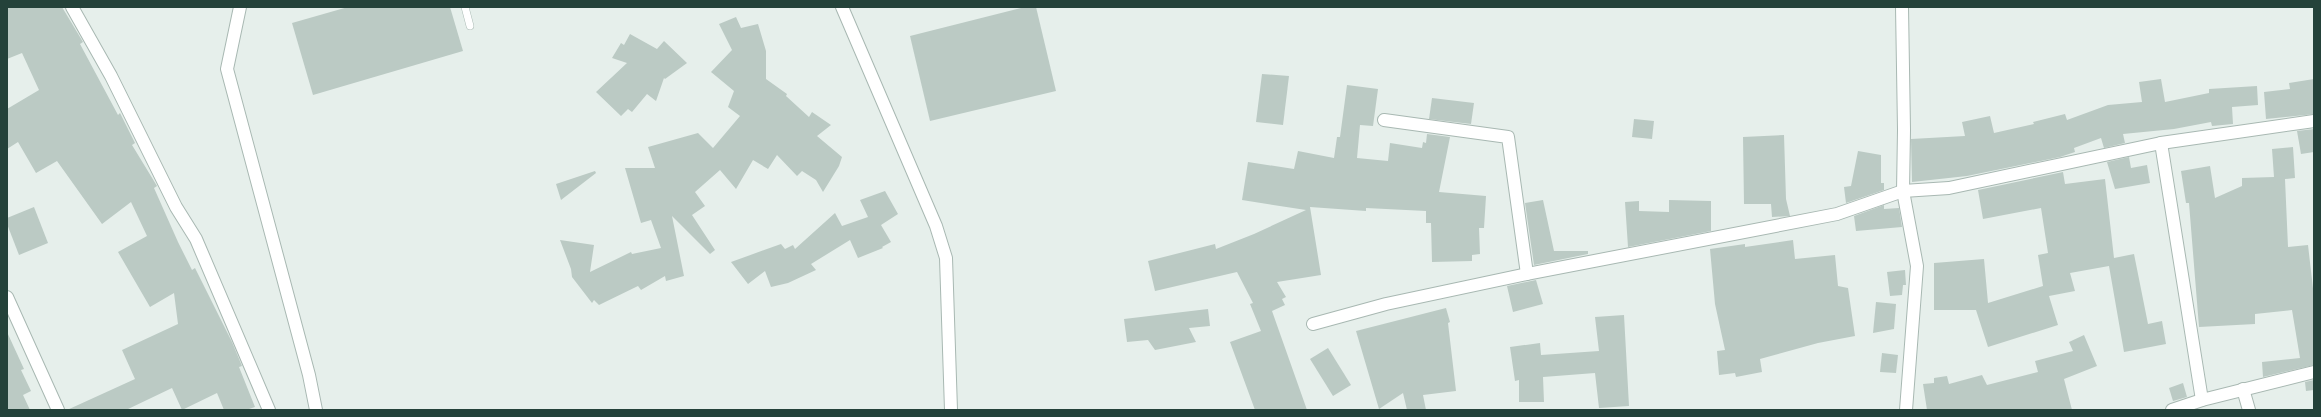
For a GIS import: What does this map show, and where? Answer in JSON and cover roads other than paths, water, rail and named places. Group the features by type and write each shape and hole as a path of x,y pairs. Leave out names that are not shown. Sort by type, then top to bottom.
{"street":[{"path":"72,7 111,76 176,208 196,239 269,410"},
{"path":"240,7 226,69 309,375 316,410"},
{"path":"842,7 936,226 946,258 951,410"},
{"path":"1902,7 1904,130 1903,191 1917,266 1906,410"},
{"path":"1384,120 1508,137 1527,274"},
{"path":"1313,324 1386,304 1527,274 1837,214 1903,191 1949,188 1993,180 2161,143 2314,120"},
{"path":"2161,143 2202,400"},
{"path":"7,297 58,410"},
{"path":"2172,410 2243,389 2314,372"},
{"path":"2243,389 2249,410"}],"lane":[{"path":"465,7 470,26"}]}
